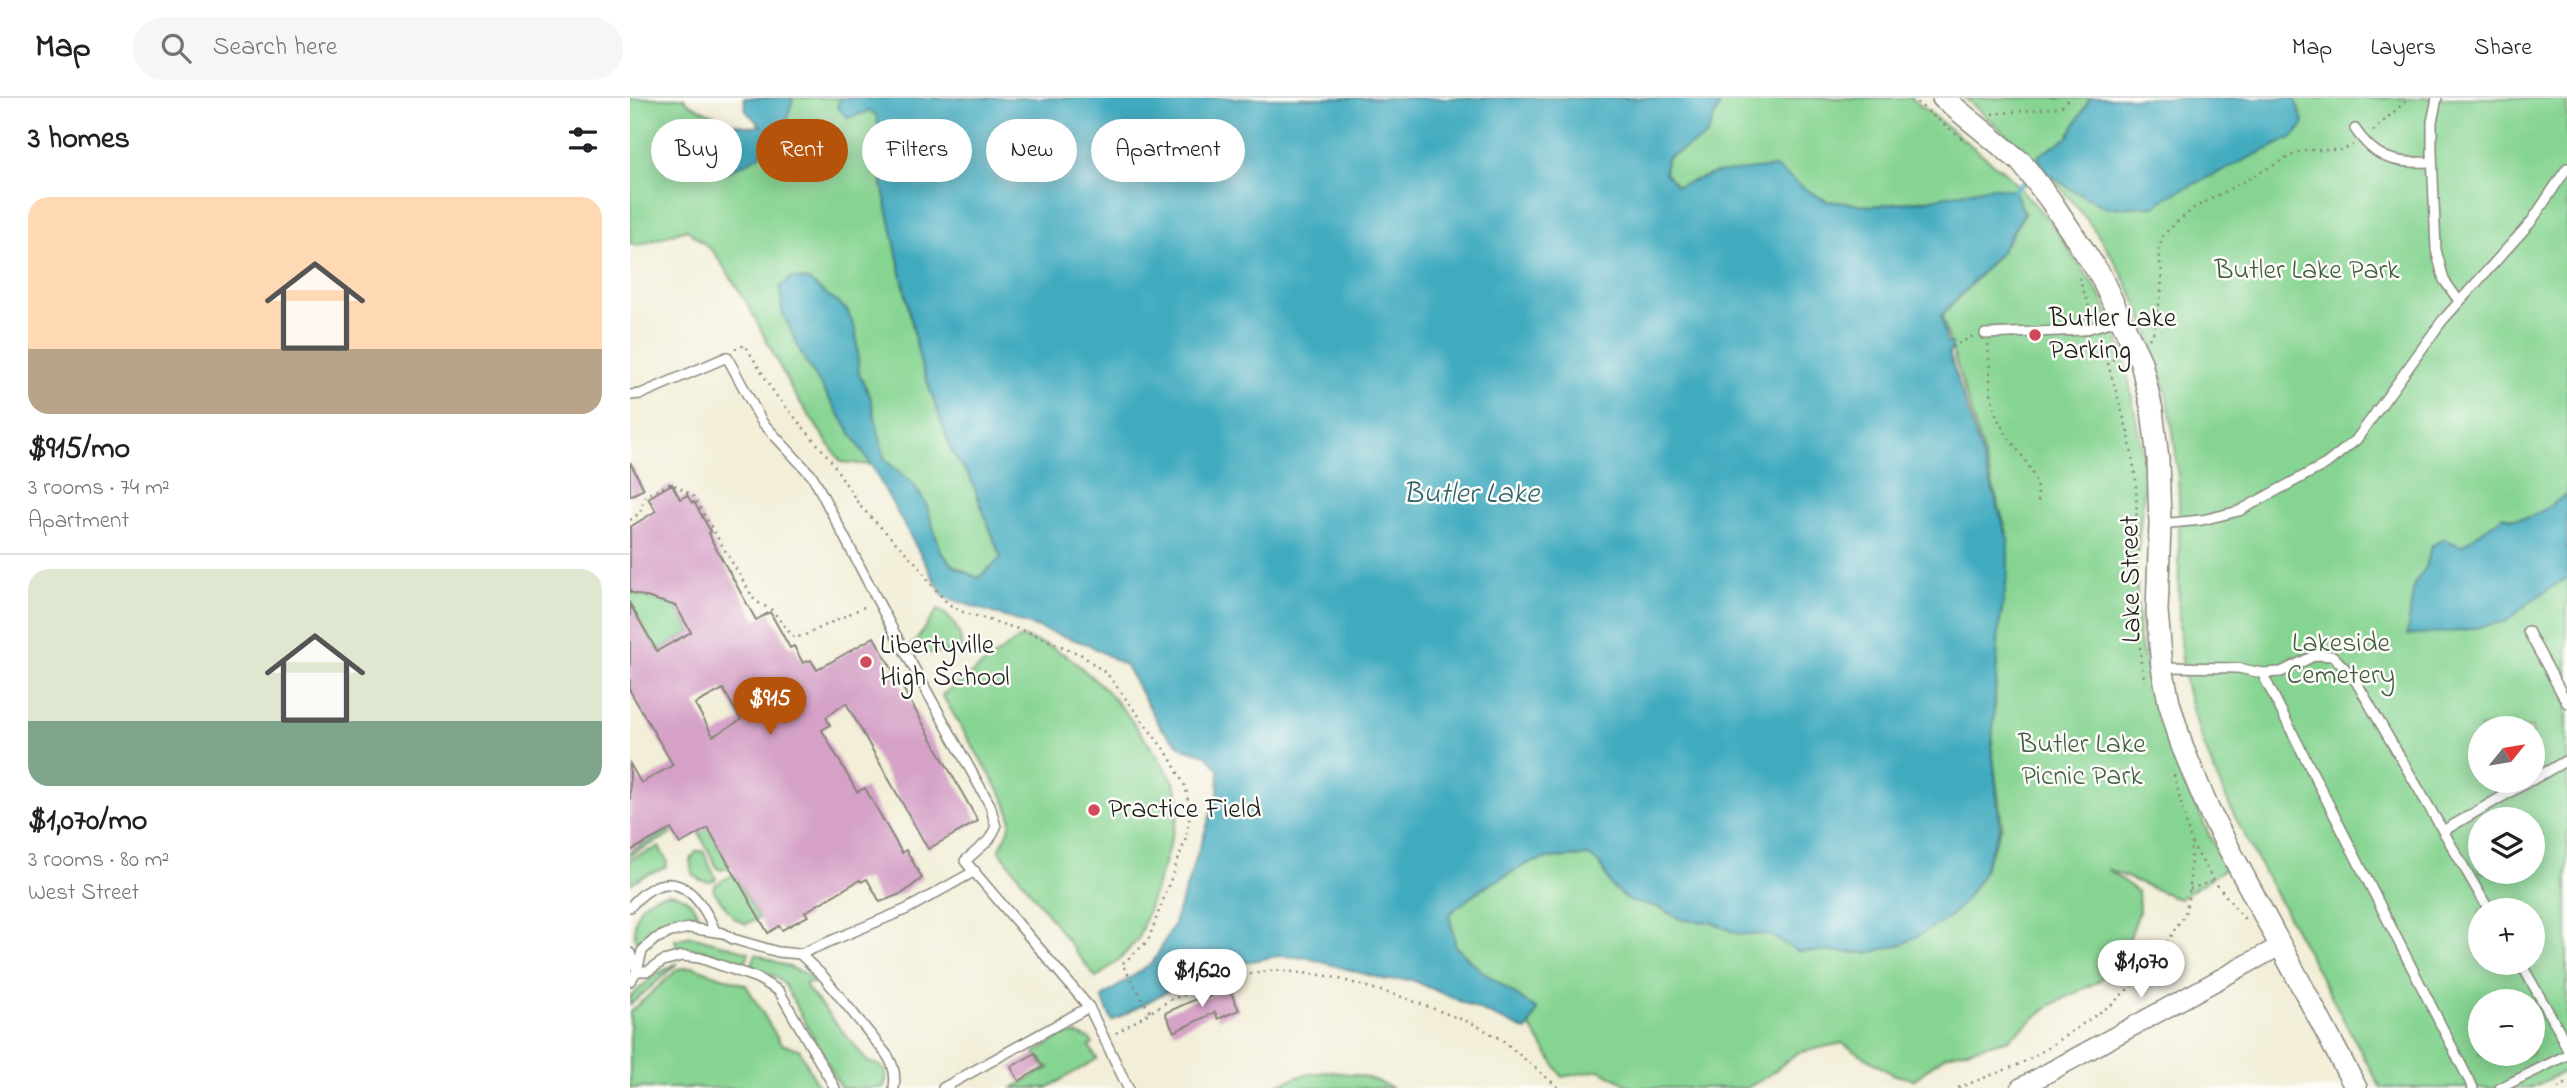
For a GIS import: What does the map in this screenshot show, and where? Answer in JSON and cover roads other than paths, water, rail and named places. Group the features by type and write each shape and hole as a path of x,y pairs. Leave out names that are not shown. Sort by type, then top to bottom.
{"street":[{"name":"Lake Street","path":"1943,98 1969,132 2021,162 2051,201 2101,275 2141,362 2152,410 2158,459 2160,524 2157,611 2162,667 2182,746 2204,800 2356,1088"},
{"path":"2020,1088 2280,946"}],"lane":[{"path":"2437,98 2432,122 2436,250 2444,280 2459,301"},
{"path":"2355,129 2372,150 2389,159 2408,164 2432,162"},
{"path":"2160,524 2202,520 2239,511 2326,464 2356,440 2442,321 2530,222 2567,168"},
{"path":"1985,334 2097,327 2122,319"},
{"path":"630,395 641,394 727,357 762,422 813,477 990,805 996,827 989,840 965,861 1089,1007 1128,1088"},
{"path":"2528,631 2567,703"},
{"path":"2162,667 2238,668 2262,673 2281,672 2316,655 2333,656 2354,678 2482,898"},
{"path":"2262,673 2473,1088"},
{"path":"2545,773 2567,760"},
{"path":"2443,831 2509,793"},
{"path":"630,981 637,971 642,951 655,939 671,932 690,928 715,931 778,952 800,954 907,909 975,872"},
{"path":"630,907 645,893 658,886 676,886 694,894 715,931"},
{"path":"630,953 637,971"},
{"path":"800,954 824,976 887,1055 896,1078 894,1088"},
{"path":"637,971 648,971 663,961 682,956 700,958 757,978 779,991 835,1088"},
{"path":"2527,975 2567,1049"},
{"path":"943,1088 1089,1007"},
{"path":"2500,1088 2567,1055"}],"water":[{"path":"744,98 793,98 787,119 756,121 746,111"},
{"name":"Butler Lake","path":"840,98 1722,98 1706,137 1667,158 1665,173 1677,186 1716,173 1775,167 1827,201 1872,206 1922,201 1991,187 2014,190 2024,213 2000,253 1941,316 1947,343 1952,343 1952,350 1949,352 2008,539 2008,572 1999,629 1992,747 2000,827 1981,877 1965,901 1948,919 1903,944 1868,953 1797,951 1769,935 1739,934 1710,922 1682,920 1658,907 1630,901 1612,887 1600,864 1589,856 1548,858 1527,864 1481,889 1449,914 1456,947 1479,969 1537,1010 1527,1031 1412,980 1386,980 1307,958 1278,956 1216,968 1112,1021 1102,997 1153,962 1173,926 1218,793 1219,770 1207,755 1183,748 1161,728 1126,666 1087,644 944,597 871,465 803,357 782,311 780,287 791,278 808,280 847,310 856,331 859,374 870,396 885,460 914,485 926,504 941,552 954,566 978,578 1001,558 971,479 952,452 920,361 882,184 972,182 972,119 877,119 876,115 869,111 848,118 837,107"},
{"path":"2090,98 2295,98 2304,124 2293,137 2169,196 2155,206 2107,208 2070,189 2044,171 2038,156 2068,137"},
{"path":"742,125 756,126 756,158 742,165"},
{"path":"2567,494 2567,578 2532,600 2507,621 2461,631 2407,635 2414,584 2426,567 2431,546 2444,539 2461,546 2504,516 2512,519 2529,517"}],"waterway":[{"path":"2014,190 2027,180"}],"place":[{"name":"Butler Lake Parking","path":"2035,335"},
{"name":"Libertyville High School","path":"866,662"},
{"name":"Practice Field","path":"1094,810"}],"park label":[{"name":"Butler Lake Park","path":"2307,271"},
{"name":"Lakeside Cemetery","path":"2341,660"},
{"name":"Butler Lake Picnic Park","path":"2082,761"}]}
